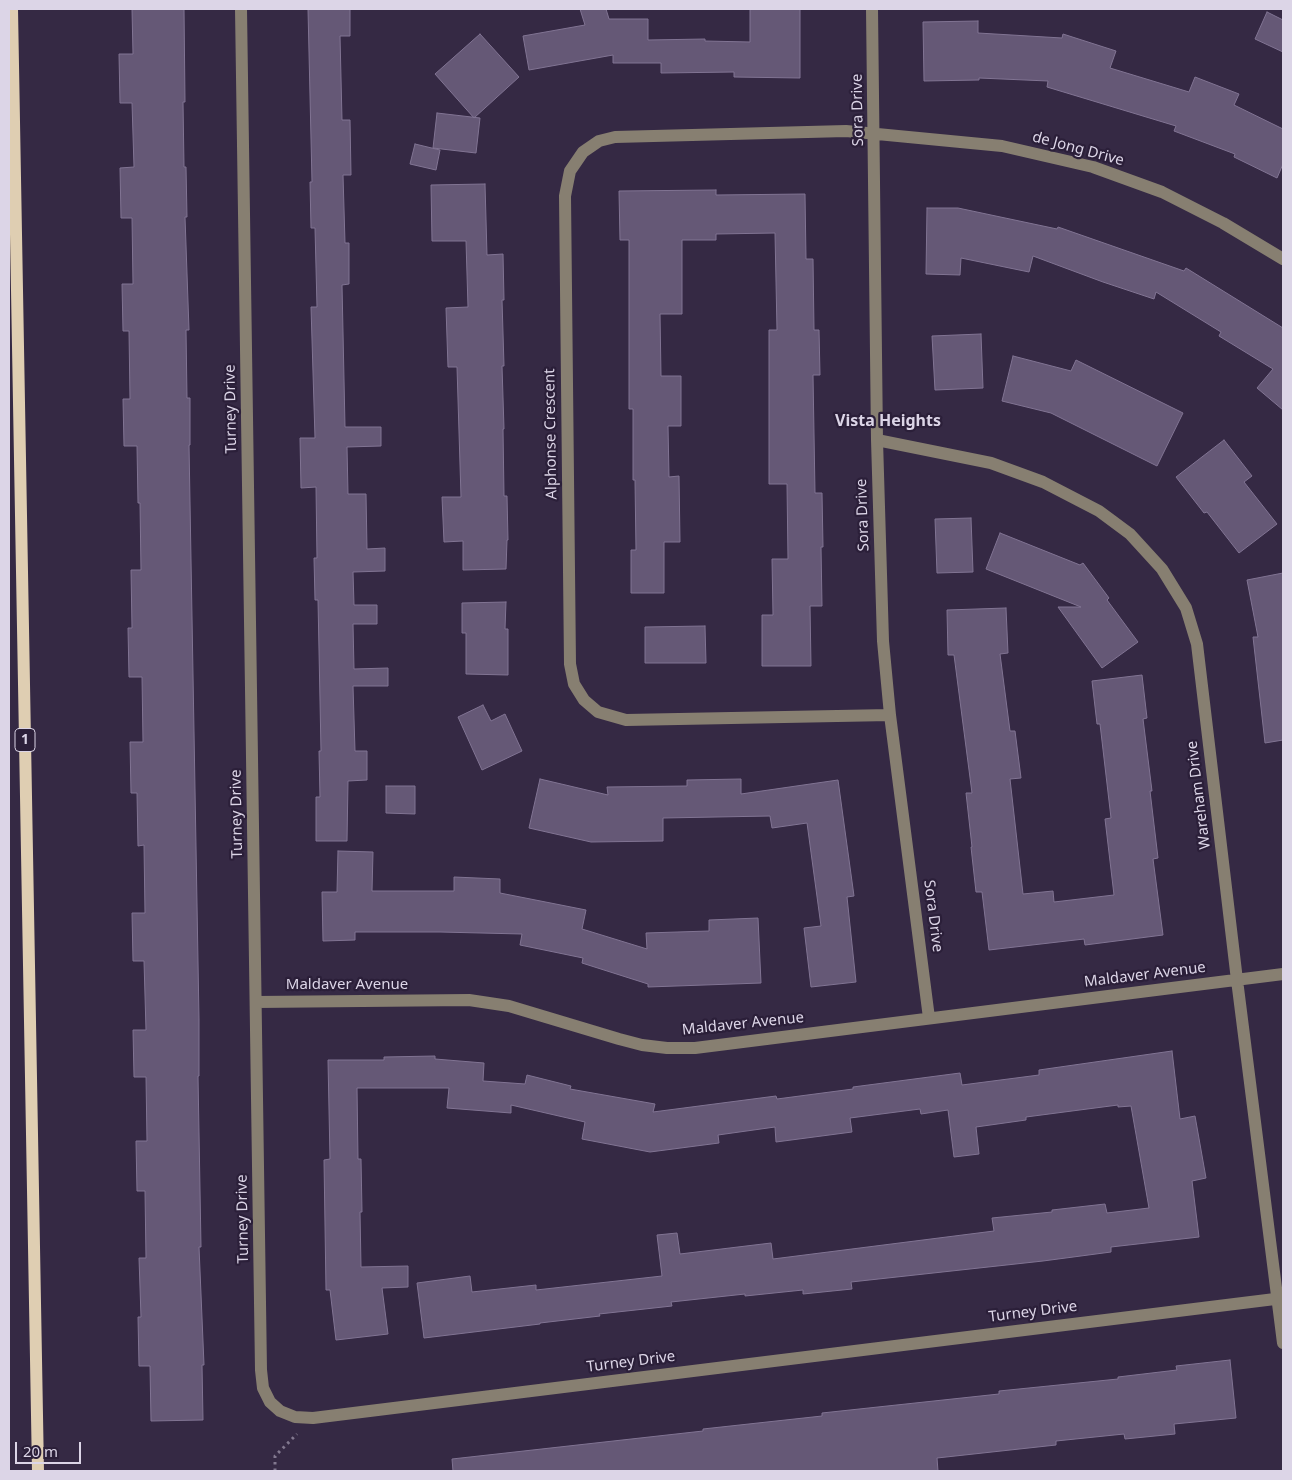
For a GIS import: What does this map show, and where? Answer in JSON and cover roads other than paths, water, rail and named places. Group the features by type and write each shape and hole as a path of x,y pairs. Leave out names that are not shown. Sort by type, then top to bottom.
{"main road":[{"name":"1","path":"12,9 38,1471"}],"street":[{"name":"Turney Drive","path":"241,9 261,1370 263,1388 270,1402 280,1411 295,1417 313,1418 1280,1298"},
{"name":"Sora Drive","path":"872,9 875,134 877,440 883,640 890,715 930,1018"},
{"name":"Alphonse Crescent","path":"875,134 846,131 615,137 599,141 583,152 570,171 565,196 570,664 574,684 584,700 598,712 626,720 890,715"},
{"name":"de Jong Drive","path":"875,134 1002,146 1093,167 1162,192 1223,223 1283,259"},
{"name":"Wareham Drive","path":"877,440 991,463 1043,482 1099,511 1130,534 1162,569 1186,608 1197,644 1237,980 1280,1298 1283,1343"},
{"path":"1237,980 1283,974"},
{"name":"Maldaver Avenue","path":"256,1002 469,1000 509,1006 642,1045 667,1048 695,1048 1237,980"}],"district":[{"name":"Vista Heights","path":"888,421"}]}
